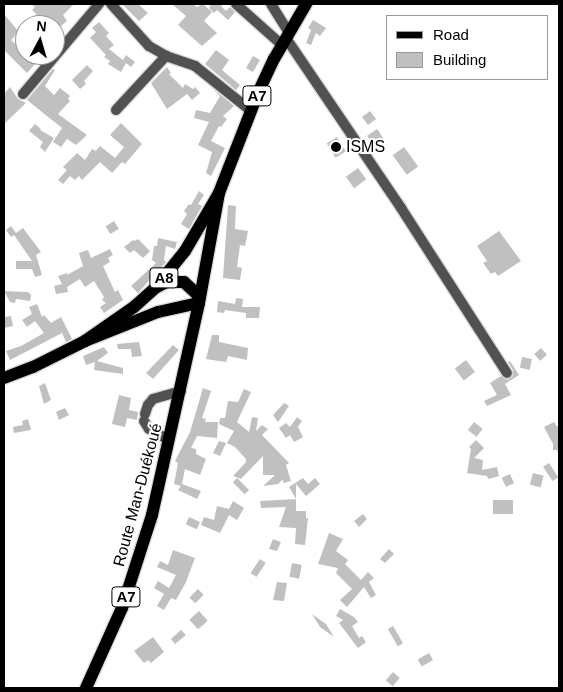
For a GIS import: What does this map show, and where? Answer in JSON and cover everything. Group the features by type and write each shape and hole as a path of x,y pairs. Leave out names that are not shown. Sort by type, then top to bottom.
{"main road":[{"name":"A7","path":"200,300 219,193 250,110 306,4"},
{"name":"A8","path":"85,341 134,307 155,288 185,251 219,193"},
{"name":"A8","path":"4,378 33,368 85,341 158,312 200,300 191,287 176,281 167,282 155,288"},
{"name":"Route Man-Duékoué","path":"86,688 122,608 142,551 181,391 200,300"}],"street":[{"path":"23,94 99,4"},
{"path":"111,4 148,46 166,56 195,66 250,110"},
{"path":"236,4 286,39"},
{"path":"272,4 286,39 401,208 507,373"},
{"path":"116,110 166,56"},
{"path":"169,440 148,429 145,418 148,404 153,399 181,391"}],"building":[{"path":"31,4 74,4 63,15 37,15 32,10 35,7"},
{"path":"122,4 138,4 148,13 139,21"},
{"path":"172,4 193,4 197,7 203,4 212,12 204,21 217,33 202,46 178,25 186,16"},
{"path":"211,4 222,4 221,6 226,11 230,7 235,12 228,20 217,10 214,13 209,8"},
{"path":"4,14 15,27 15,36 11,40 15,44 15,61 4,50"},
{"path":"313,20 326,28 320,36 316,33 311,45 306,43 311,30 308,28"},
{"path":"99,22 109,33 106,36 114,45 109,49 123,60 126,55 135,62 131,67 126,63 121,72 108,64 110,61 104,57 106,55 90,38 96,32 92,28"},
{"path":"216,50 229,60 222,70 240,85 236,90 205,64"},
{"path":"253,56 260,60 253,72 246,68"},
{"path":"19,65 34,65 27,73"},
{"path":"87,65 93,71 84,81 86,84 80,89 72,80"},
{"path":"167,67 171,73 169,74 183,88 185,84 193,89 195,87 200,93 192,100 187,94 167,109 151,83"},
{"path":"53,69 55,70 45,86 54,95 60,88 70,96 68,99 70,101 58,114 87,135 76,145 67,139 61,147 53,142 62,128 27,100"},
{"path":"10,87 18,99 26,103 4,124 4,94"},
{"path":"211,87 234,106 223,116 227,119 221,127 219,126 211,141 225,148 211,176 206,173 212,152 198,145 209,122 194,118 196,110 210,113 220,96"},
{"path":"370,111 376,119 368,125 362,117"},
{"path":"121,123 142,144 125,164 122,162 112,173 100,162 82,180 79,176 75,180 70,176 63,184 58,180 67,170 63,167 77,153 85,160 92,149 96,151 100,146 115,158 124,147 110,135"},
{"path":"35,124 40,130 54,138 45,152 40,147 43,142 29,131"},
{"path":"377,129 385,141 375,147 367,136"},
{"path":"337,137 346,152 335,158 327,143"},
{"path":"404,147 418,166 407,175 393,155"},
{"path":"358,168 366,179 354,188 346,177"},
{"path":"199,191 204,195 198,204 202,206 189,229 181,224 187,214 184,211 189,204 191,205"},
{"path":"228,205 236,206 235,229 248,231 245,246 240,245 237,267 242,268 240,280 223,278"},
{"path":"114,221 119,229 110,234 106,226"},
{"path":"11,226 16,233 23,228 41,252 36,255 42,275 35,277 32,269 16,269 16,261 32,261 14,235 11,237 6,230"},
{"path":"499,231 521,261 498,276 495,272 491,274 483,263 487,261 477,246"},
{"path":"158,238 177,242 175,249 166,246 164,260 166,262 138,293 131,286 156,263 152,260 154,246 157,246"},
{"path":"138,239 150,251 143,258 134,250 130,253 124,247 133,240"},
{"path":"110,249 113,255 108,258 110,262 103,266 115,292 118,290 123,300 104,313 100,307 106,303 102,300 104,297 94,281 85,287 80,279 67,287 68,292 56,294 54,286 62,284 58,276 67,273 67,275 83,266 79,253 88,250 91,258"},
{"path":"4,291 28,292 31,295 30,301 16,299 15,303 10,302"},
{"path":"236,298 243,299 242,307 260,307 259,318 246,318 246,313 225,310 224,313 217,312 218,301 235,304"},
{"path":"37,304 42,317 44,315 51,323 61,317 72,339 66,342 62,333 10,360 6,351 21,346 44,333 35,321 27,327 22,320 32,314 29,307"},
{"path":"11,316 13,326 4,328 4,317"},
{"path":"212,335 219,335 219,342 248,348 247,360 228,356 226,362 206,359"},
{"path":"139,342 142,356 132,357 131,349 118,349 117,344"},
{"path":"173,345 179,350 153,379 146,373"},
{"path":"104,347 108,353 97,361 123,368 123,374 94,370 95,362 86,365 83,356"},
{"path":"541,348 547,355 540,361 534,354"},
{"path":"522,357 532,359 530,370 520,368"},
{"path":"466,360 475,372 464,380 455,368"},
{"path":"510,361 519,375 505,384 511,395 487,406 484,401 497,395 490,383 501,376 507,380 513,376 513,370 508,362"},
{"path":"45,383 51,400 44,404 39,386"},
{"path":"203,388 211,391 202,418 206,419 205,422 218,422 217,438 197,436 191,448 196,449 196,454 206,459 200,475 185,469 182,484 201,491 197,499 178,490 181,486 174,484 178,463 175,461 190,432"},
{"path":"244,389 251,392 237,422 249,432 252,417 258,418 256,431 262,425 268,429 262,435 289,463 286,465 291,481 283,483 283,479 278,484 263,486 275,475 263,475 263,456 241,479 233,476 246,462 246,459 235,447 227,443 234,431 219,424 220,418 225,418 228,401 238,402"},
{"path":"119,395 131,398 129,410 138,412 137,420 127,418 125,427 112,424"},
{"path":"284,403 289,406 278,422 273,415"},
{"path":"65,408 69,415 59,420 56,412"},
{"path":"297,417 302,421 298,427 303,437 294,442 290,435 286,438 279,428 286,423 290,427"},
{"path":"28,419 31,430 14,433 13,427 23,425 22,421"},
{"path":"474,422 483,429 477,437 468,430"},
{"path":"554,422 559,429 559,454 557,450 553,450 553,444 544,427"},
{"path":"476,440 484,448 474,458 483,460 482,470 497,467 499,476 488,479 487,476 467,473 471,449 469,447"},
{"path":"219,441 226,443 220,456 213,453"},
{"path":"549,463 558,477 552,481 543,467"},
{"path":"533,473 544,476 541,487 530,485"},
{"path":"510,474 514,483 506,487 502,478"},
{"path":"237,478 249,490 245,494 233,482"},
{"path":"303,478 308,484 315,478 320,484 306,496 296,484 296,499 289,487"},
{"path":"296,499 296,511 306,511 306,518 308,518 305,545 295,544 296,528 279,527 286,507 261,508 260,501"},
{"path":"493,500 513,500 513,514 493,514"},
{"path":"233,501 244,508 237,520 229,515 220,533 201,525 204,517 214,520 217,506 229,509"},
{"path":"363,514 367,519 359,527 354,521"},
{"path":"189,517 200,522 197,529 186,524"},
{"path":"329,533 343,539 336,551 348,560 345,564 361,580 368,572 374,578 369,582 376,595 371,598 364,587 347,607 340,600 352,589 336,573 338,568 318,564"},
{"path":"273,539 281,542 277,551 269,549"},
{"path":"389,549 394,554 385,563 380,559"},
{"path":"173,550 195,558 186,582 176,600 171,598 164,610 157,606 164,594 154,588 158,581 169,588 176,575 157,567 160,561 168,565"},
{"path":"260,559 266,563 256,577 250,573"},
{"path":"292,563 302,565 299,579 289,577"},
{"path":"277,582 287,583 284,601 273,600"},
{"path":"198,589 204,595 195,603 190,597"},
{"path":"340,609 354,617 358,622 352,626 359,638 362,636 366,642 358,648 339,623 343,620 336,616"},
{"path":"199,611 208,621 198,629 189,620"},
{"path":"312,614 326,624 334,637 320,627"},
{"path":"393,626 403,643 398,646 388,629"},
{"path":"181,630 186,635 175,644 171,639"},
{"path":"153,637 164,652 151,663 148,660 144,663 134,651"},
{"path":"429,653 433,660 422,666 418,660"},
{"path":"393,672 400,678 393,686 386,680"}],"place":[{"name":"ISMS","path":"336,147"}]}
